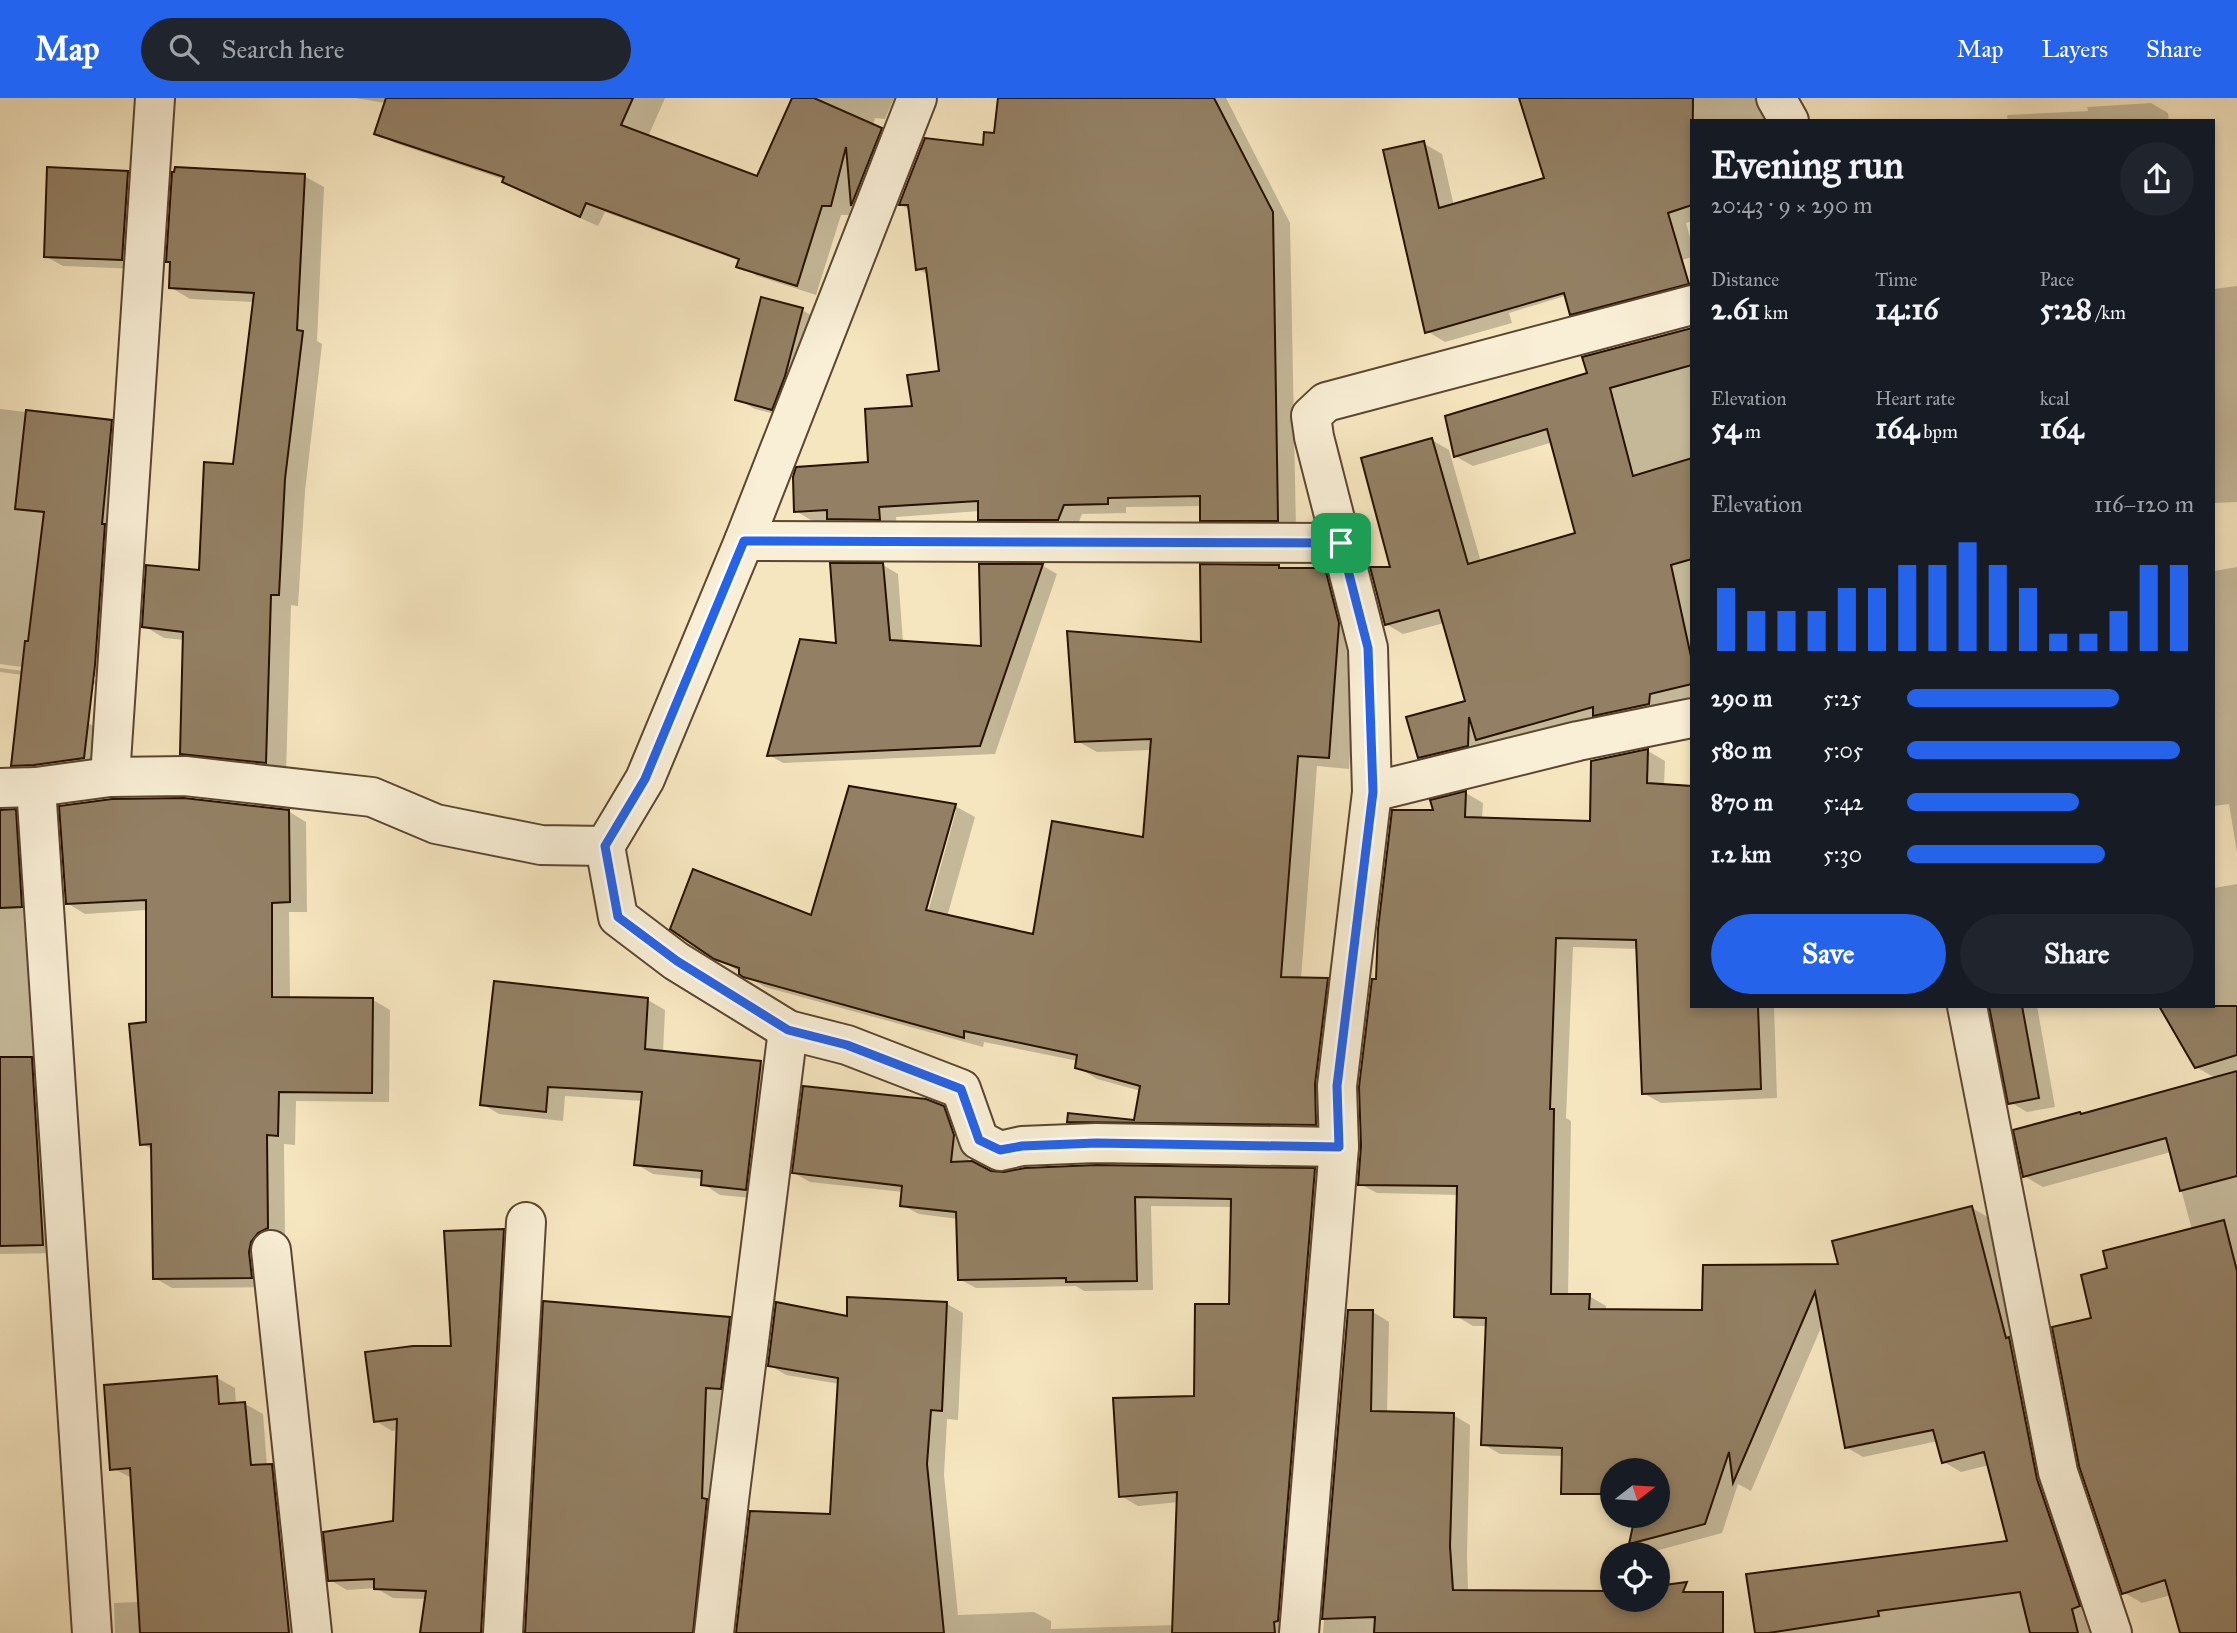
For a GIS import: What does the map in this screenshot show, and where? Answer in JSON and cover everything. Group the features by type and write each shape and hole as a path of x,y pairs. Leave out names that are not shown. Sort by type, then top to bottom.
{"street":[{"path":"110,777 155,98"},
{"path":"917,98 744,541 645,779 605,846 618,917 677,961 788,1030 847,1045 961,1089 979,1140 1000,1150 1022,1146 1096,1143 1339,1147"},
{"path":"1776,98 1787,119"},
{"path":"1299,1633 1339,1147 1337,1086 1373,792 1368,648 1311,416 1326,402 1690,306"},
{"path":"744,541 1341,543"},
{"path":"1373,792 1578,741 1690,718"},
{"path":"92,1633 18,788 110,777 185,776 372,797 436,824 541,845 605,846"},
{"path":"1967,1008 2058,1472 2112,1633"},
{"path":"714,1633 788,1030"},
{"path":"503,1633 526,1222"},
{"path":"271,1250 312,1633"}],"building":[{"path":"386,98 633,98 621,125 757,176 792,98 814,98 882,128 851,206 846,147 831,206 822,206 797,286 736,267 739,259 586,203 580,217 502,182 504,177 374,134"},
{"path":"998,98 1214,98 1273,212 1278,521 1200,521 1200,496 1108,498 1108,504 1064,505 1058,520 978,520 978,501 879,507 880,520 827,519 827,510 794,512 793,477 796,467 868,462 865,409 912,406 907,375 939,371 926,268 916,270 908,205 899,205 925,138 983,145 984,132 994,133"},
{"path":"1519,98 1693,98 1693,119 1690,119 1690,206 1668,213 1689,284 1570,315 1564,293 1425,333 1383,150 1424,141 1439,208 1544,178"},
{"path":"47,167 128,171 122,260 44,257"},
{"path":"175,167 305,174 297,330 303,331 285,479 279,595 271,595 266,763 180,754 183,632 142,627 146,565 199,570 204,462 233,464 254,293 169,288 170,262 166,262 172,172"},
{"path":"761,297 803,308 785,376 772,410 735,400"},
{"path":"1690,329 1690,366 1610,388 1633,476 1690,459 1690,560 1671,565 1690,652 1690,684 1650,694 1649,704 1593,716 1593,707 1476,740 1469,717 1468,746 1418,758 1406,717 1465,701 1439,610 1385,625 1370,567 1390,567 1361,458 1432,438 1468,564 1575,533 1547,429 1454,457 1445,416 1587,373 1582,357"},
{"path":"26,410 112,420 102,524 105,524 95,665 84,758 11,766 25,641 28,641 44,512 15,509"},
{"path":"830,563 883,563 890,640 981,646 979,564 1043,564 980,746 767,756 800,639 836,643"},
{"path":"1200,564 1325,568 1339,623 1329,758 1298,756 1281,977 1328,978 1315,1084 1316,1125 1067,1122 1068,1113 1134,1120 1140,1086 1075,1068 1077,1055 964,1031 964,1038 743,977 739,974 739,968 714,959 670,929 693,869 811,915 849,786 956,804 926,910 1033,934 1052,821 1143,837 1151,739 1075,742 1067,631 1201,642"},
{"path":"1648,749 1647,783 1690,786 1690,1008 1758,1008 1761,1089 1642,1094 1636,940 1556,938 1550,1109 1554,1109 1551,1294 1590,1294 1589,1309 1702,1310 1703,1265 1838,1264 1832,1241 1972,1206 2006,1338 2009,1337 2037,1479 2080,1606 2072,1609 2078,1633 2030,1633 2020,1592 1878,1611 1879,1616 1755,1633 1746,1574 2007,1541 1984,1452 1942,1463 1933,1430 1845,1448 1815,1292 1733,1483 1729,1452 1705,1524 1629,1542 1632,1528 1670,1528 1670,1458 1600,1458 1600,1494 1561,1494 1562,1448 1481,1445 1486,1318 1454,1317 1457,1186 1358,1185 1361,1146 1359,1087 1372,979 1376,979 1378,929 1392,810 1433,810 1430,800 1466,791 1465,817 1590,821 1591,761"},
{"path":"184,798 289,810 290,902 272,903 272,997 373,998 372,1093 279,1092 278,1136 267,1135 268,1228 258,1233 251,1242 249,1252 252,1278 153,1279 151,1144 140,1145 129,1024 146,1022 146,900 66,904 59,806 112,799"},
{"path":"16,809 22,907 0,908 0,810"},
{"path":"494,981 648,998 645,1049 761,1061 746,1190 701,1185 702,1171 634,1165 642,1092 548,1087 546,1112 480,1105"},
{"path":"2237,1006 2237,1055 2195,1068 2160,1008"},
{"path":"1989,1008 2022,1008 2039,1098 2008,1104"},
{"path":"0,1057 32,1057 43,1245 0,1246"},
{"path":"2237,1071 2237,1176 2180,1191 2166,1138 2023,1177 2013,1130"},
{"path":"803,1086 926,1099 944,1106 954,1135 951,1162 972,1161 991,1171 1096,1165 1315,1168 1275,1633 1172,1633 1177,1492 1119,1497 1113,1398 1194,1396 1195,1304 1229,1304 1231,1199 1135,1197 1137,1281 1066,1282 1066,1278 958,1280 956,1212 900,1206 902,1186 792,1173"},
{"path":"2224,1220 2237,1271 2237,1633 2180,1633 2165,1580 2122,1594 2079,1466 2052,1327 2091,1318 2081,1275 2107,1268 2103,1251"},
{"path":"504,1229 481,1633 420,1633 426,1591 374,1589 374,1579 328,1581 323,1532 393,1521 397,1419 374,1422 365,1352 413,1346 451,1346 444,1231"},
{"path":"847,1297 947,1302 942,1411 931,1410 927,1464 944,1633 736,1633 750,1511 830,1514 838,1378 768,1366 776,1302 847,1316"},
{"path":"543,1301 730,1317 721,1389 706,1388 702,1498 707,1499 693,1633 525,1633"},
{"path":"1348,1310 1373,1310 1371,1411 1454,1413 1450,1546 1453,1590 1600,1591 1600,1612 1670,1612 1670,1584 1687,1582 1683,1592 1723,1592 1723,1633 1374,1633 1375,1617 1322,1619"},
{"path":"217,1376 219,1404 245,1402 251,1465 272,1464 289,1633 140,1633 130,1468 110,1470 104,1385"}],"route":[{"path":"744,541 1341,543 1368,648 1373,792 1337,1086 1339,1147 1096,1143 1022,1146 1000,1150 979,1140 961,1089 847,1045 788,1030 677,961 618,917 605,846 645,779 744,541"}]}
